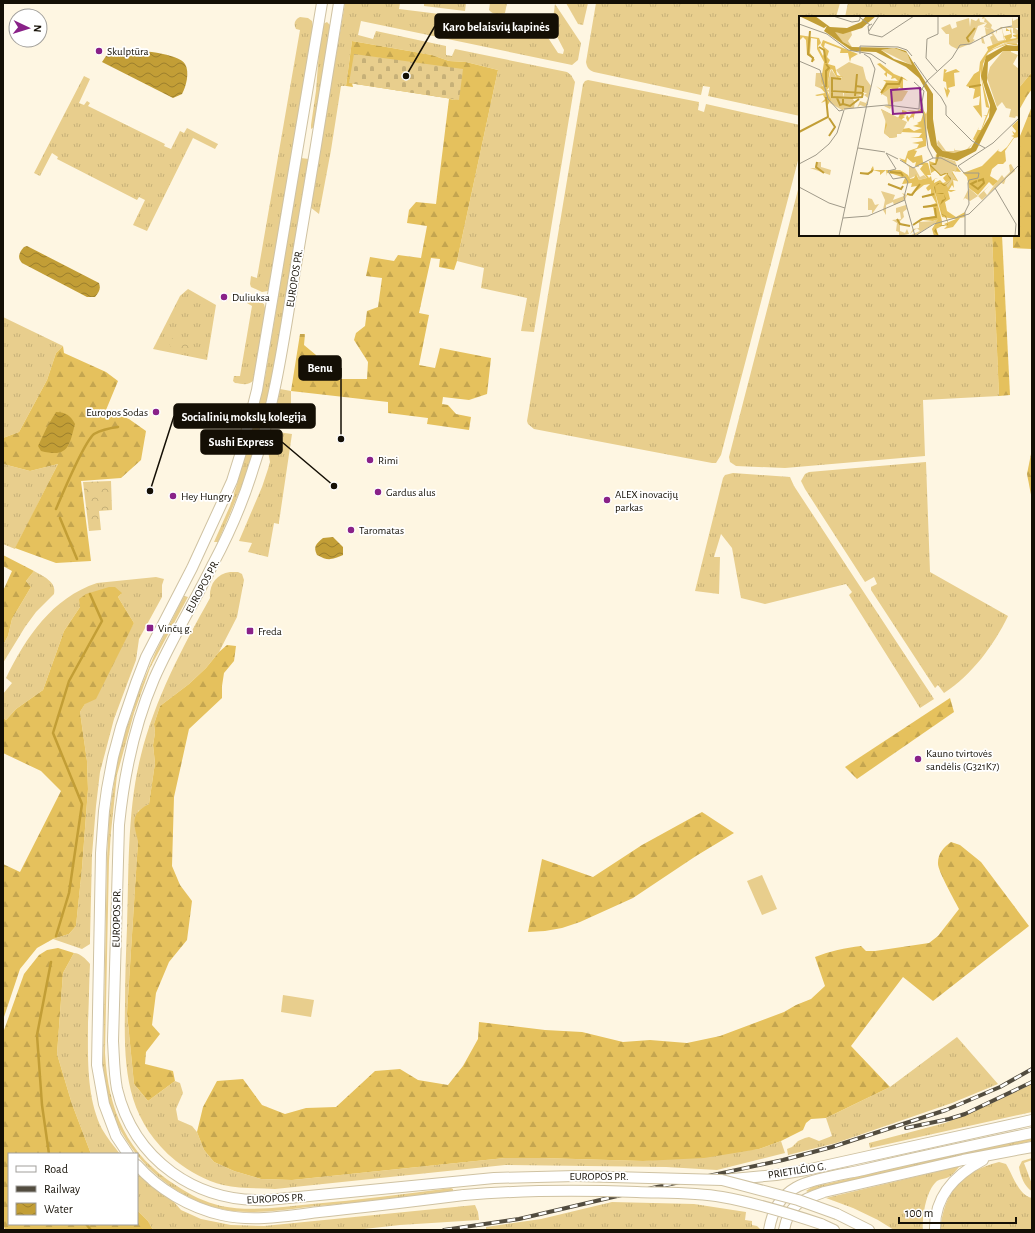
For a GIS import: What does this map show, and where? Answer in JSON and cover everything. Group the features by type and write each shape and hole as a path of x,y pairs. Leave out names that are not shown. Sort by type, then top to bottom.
{"main road":[{"name":"EUROPOS PR.","path":"127,1153 116,1136 108,1116 99,1081 97,1065 101,853 107,789 113,757 121,728 138,677 146,657 202,547 232,481 242,450 257,390 322,3"},
{"name":"EUROPOS PR.","path":"340,3 280,360 267,423 254,468 225,540 155,679 138,725 129,757 122,792 119,825 113,1041 117,1089 130,1124 147,1150 180,1178 209,1193 241,1200 268,1200 494,1178 576,1176 722,1180 798,1200 837,1214 869,1230"},
{"path":"320,16 337,19"},
{"path":"301,126 304,132 310,137 317,138"},
{"name":"PRIETILČIO G.","path":"722,1180 798,1171 1032,1120"},
{"path":"769,1230 774,1210 780,1200 796,1187 826,1178 896,1162 1032,1134"},
{"path":"784,1230 786,1220 798,1202 807,1198 832,1190 1032,1147"},
{"path":"935,1230 938,1206 947,1189 967,1169 992,1155"},
{"name":"EUROPOS PR.","path":"138,1166 156,1183 191,1205 223,1215 240,1217 259,1218 519,1191 679,1193 720,1197 760,1204 821,1224 834,1230"}],"green space":[{"path":"345,3 400,3 399,9 488,20 504,27 545,33 558,53 563,54 564,50 552,27 555,4 581,43 578,60 572,65 361,21 358,35 373,39 376,31 446,46 446,55 452,56 455,49 567,72 571,75 575,82 534,332 521,331 527,298 481,288 484,268 457,261 498,70 466,62 449,61 432,55 352,41 346,86 341,86 319,214 310,207"},
{"path":"424,3 466,3 465,11 424,6"},
{"path":"490,3 507,3 505,13 492,13 489,10"},
{"path":"566,3 588,3 583,25 578,24"},
{"path":"596,3 840,3 836,16 799,16 799,116 708,96 710,87 703,86 701,95 594,72 588,67 586,62"},
{"path":"848,3 1032,3 1032,72 1019,88 1019,16 845,16"},
{"path":"300,17 308,18 312,21 313,28 270,286 268,291 262,292 251,287 251,276 257,278 300,30 296,29 295,22"},
{"path":"327,22 331,29 314,127 311,129 323,24"},
{"path":"352,41 432,55 449,61 466,62 498,70 457,261 454,270 439,267 440,259 431,258 419,313 429,315 419,365 435,368 440,348 491,358 487,394 469,400 443,397 442,404 448,405 456,414 471,417 469,430 427,424 428,418 388,413 388,402 291,391 300,334 305,334 304,345 316,355 311,379 367,379 368,362 354,340 356,333 365,326 367,311 378,307 382,278 366,276 370,257 394,261 398,255 421,258 427,226 407,223 409,210 416,202 436,204 449,99 459,100 352,83 353,87 346,86"},
{"path":"354,54 463,69 459,100 349,83"},
{"path":"1032,72 1032,89 1019,110 1019,88"},
{"path":"84,76 90,79 79,103 84,105 87,101 90,103 88,106 165,144 164,146 171,149 180,131 184,133 187,128 218,144 215,149 193,138 147,231 133,225 145,200 139,197 137,200 57,159 58,157 52,153 40,176 34,173"},
{"path":"588,80 699,102 698,110 704,112 706,104 799,125 799,157 721,455 716,463 534,429 528,424 527,421 583,84"},
{"path":"1032,106 1032,249 1013,248 1013,236 1019,236 1019,138"},
{"path":"301,158 309,159 270,390 262,426 243,483 218,542 214,542 230,506 237,484 265,377"},
{"path":"799,186 799,236 992,236 999,396 923,400 925,456 785,468 736,466 730,462 729,457"},
{"path":"992,236 1002,236 1010,395 999,396"},
{"path":"188,289 216,305 207,360 153,349 180,296"},
{"path":"250,296 264,304 266,312 254,380 247,384 235,383 233,381 234,376 240,376 252,306 247,303"},
{"path":"3,317 63,346 56,353 47,380 19,432 3,438"},
{"path":"172,338 193,346 189,354 169,346"},
{"path":"63,346 64,353 106,372 118,381 106,410 129,419 146,431 141,460 121,478 81,481 91,561 56,563 15,548 58,464 30,471 3,464 3,438 19,432 47,380 56,353"},
{"path":"280,389 291,391 291,403 285,419 278,418 275,414"},
{"path":"277,430 277,432 292,434 279,524 274,523 268,557 248,552 252,543 239,541 268,469 270,462 268,451 270,433"},
{"path":"1032,449 1032,500 1027,474"},
{"path":"926,462 930,572 1008,616 996,638 981,659 964,677 944,693 938,685 935,688 871,590 871,587 877,584 874,577 865,582 801,481 805,474 809,472"},
{"path":"3,464 30,471 58,464 15,549 3,544"},
{"path":"733,473 790,477 794,486 934,699 920,708 849,595 852,592 846,584 765,604 741,598 732,548 721,534 714,557 720,557 719,594 695,591 723,478 725,475"},
{"path":"111,481 112,510 99,511 101,530 89,531 83,482"},
{"path":"3,555 34,571 26,581 31,587 12,619 8,636 3,645 3,591 12,571 3,566"},
{"path":"34,571 45,577 51,583 54,594 36,612 3,663 3,645 8,636 12,619 31,587 26,581"},
{"path":"230,572 238,572 242,574 244,580 237,617 219,652 206,668 189,684 160,706 154,724 155,733 153,745 155,763 149,804 138,811 138,841 127,1013 134,1084 148,1101 175,1081 180,1083 183,1093 176,1109 178,1120 192,1126 197,1132 204,1150 214,1162 234,1171 261,1179 292,1180 505,1158 643,1161 759,1149 781,1141 785,1153 717,1170 666,1167 505,1165 275,1189 236,1187 210,1181 181,1165 159,1144 146,1127 137,1109 127,1070 125,1049 125,985 129,862 133,797 136,776 147,734 170,674 210,598 214,581 221,575"},
{"path":"156,577 164,579 162,585 162,597 139,639 136,660 114,719 100,772 92,855 90,944 82,949 53,939 69,934 76,926 88,789 87,761 80,712 134,623 118,597 121,594 80,607 64,631 43,690 16,709 6,720 3,718 3,694 12,683 6,678 22,648 32,634 42,621 67,598 97,583"},
{"path":"109,587 115,587 122,593 118,597 134,623 96,699 85,704 80,712 87,761 88,789 76,926 69,934 53,939 37,948 20,969 3,1020 3,864 20,872 61,791 41,771 3,753 3,718 6,720 16,709 43,690 64,631 80,607 79,599 86,594"},
{"path":"184,596 188,597 150,668 134,713 117,775 109,861 105,1053 110,1093 123,1129 145,1160 160,1174 192,1195 221,1206 244,1209 266,1208 364,1199 451,1188 453,1191 270,1211 241,1212 215,1208 198,1202 183,1194 154,1173 142,1161 138,1156 138,1153 136,1153 131,1147 118,1126 111,1110 105,1084 103,1066 109,817 119,749 137,696 156,651"},
{"path":"227,645 236,646 234,661 224,673 222,698 189,729 174,797 172,866 180,885 192,901 187,940 169,962 156,993 152,1025 160,1034 146,1052 145,1064 173,1071 175,1081 148,1101 134,1084 127,1013 138,841 135,819 139,811 149,804 155,763 153,745 155,733 154,724 160,706 189,684"},
{"path":"950,698 954,712 857,779 845,767"},
{"path":"702,812 734,833 696,856 633,898 580,922 562,928 528,932 542,859 593,877 642,845"},
{"path":"951,842 960,845 981,862 1029,926 933,1001 903,977 851,1046 890,1087 826,1118 811,1119 806,1123 803,1130 781,1141 759,1149 704,1158 643,1161 505,1158 292,1180 261,1179 234,1171 214,1162 204,1150 197,1132 203,1107 217,1081 243,1079 262,1105 285,1114 306,1108 336,1107 375,1071 400,1069 418,1080 448,1085 463,1066 478,1039 479,1022 545,1030 582,1032 623,1042 650,1040 687,1043 720,1036 784,1012 811,999 825,986 815,957 838,950 861,946 866,951 875,951 929,943 938,936 959,909 938,867 939,856"},
{"path":"762,875 777,909 762,915 747,881"},
{"path":"58,948 74,953 63,973 57,1054 72,1104 91,1153 8,1153 8,1225 138,1225 138,1211 148,1221 153,1230 5,1230 3,1223 3,1033 24,974 39,955 47,950"},
{"path":"74,953 81,955 90,964 88,1063 93,1104 102,1129 119,1153 91,1153 72,1104 57,1054 63,973"},
{"path":"283,995 314,1000 311,1017 281,1012"},
{"path":"957,1037 998,1084 952,1103 836,1143 788,1155 787,1149 792,1147 798,1141 809,1137 819,1141 832,1136 826,1118 890,1087"},
{"path":"1032,1084 1032,1112 870,1148 869,1143 945,1123"},
{"path":"1032,1137 1032,1141 822,1187 808,1192 806,1191 812,1187"},
{"path":"1032,1158 1032,1160 1024,1163 1032,1184 1032,1191 1023,1181 1019,1167 1022,1161"},
{"path":"999,1162 1006,1164 1019,1189 1027,1196 1032,1198 1032,1230 940,1230 946,1204 957,1185 974,1171"},
{"path":"960,1166 950,1176 937,1181 933,1185 927,1197 923,1218 923,1230 894,1230 878,1220 853,1208 826,1198"},
{"path":"138,1175 174,1202 181,1210 201,1219 231,1225 264,1226 475,1205 479,1220 400,1225 355,1230 153,1230 148,1221 138,1211"},
{"path":"612,1202 694,1204 746,1212 745,1220 752,1221 752,1225 757,1226 761,1230 486,1229 486,1227 541,1219"}],"water":[{"path":"113,50 152,52 180,60 185,64 187,71 186,84 182,94 173,98 102,62 108,53"},
{"path":"27,246 99,283 100,289 98,294 95,297 87,297 22,263 19,257 20,253 24,247"},
{"path":"56,412 60,412 70,417 75,424 71,439 66,449 62,452 50,453 41,451 38,446"},
{"path":"333,537 343,547 343,555 330,559 317,555 315,547 317,544 323,538"}],"waterway":[{"path":"56,509 74,469 90,439 94,434 100,431 118,427"},
{"path":"60,518 77,559"},
{"path":"56,936 69,893 82,804 53,733 69,681 102,621 90,594"},
{"path":"49,1153 42,1105 37,1035 51,962"},
{"path":"87,1225 91,1230"}],"railway":[{"path":"444,1230 519,1219 643,1190 783,1160 832,1147 946,1110 1000,1087 1032,1069"},
{"path":"906,1128 965,1114 1032,1082"}],"place":[{"name":"Skulptūra","path":"99,51"},
{"name":"Karo belaisvių kapinės","path":"406,76"},
{"name":"Duliuksa","path":"224,297"},
{"name":"Europos Sodas","path":"156,412"},
{"name":"Benu","path":"341,439"},
{"name":"Rimi","path":"370,460"},
{"name":"Sushi Express","path":"334,486"},
{"name":"Socialinių mokslų kolegija","path":"150,491"},
{"name":"Gardus alus","path":"378,492"},
{"name":"Hey Hungry","path":"173,496"},
{"name":"ALEX inovacijų parkas","path":"607,500"},
{"name":"Taromatas","path":"351,530"},
{"name":"Vinčų g.","path":"150,628"},
{"name":"Freda","path":"250,631"},
{"name":"Kauno tvirtovės sandėlis (G321K7)","path":"918,759"}]}
